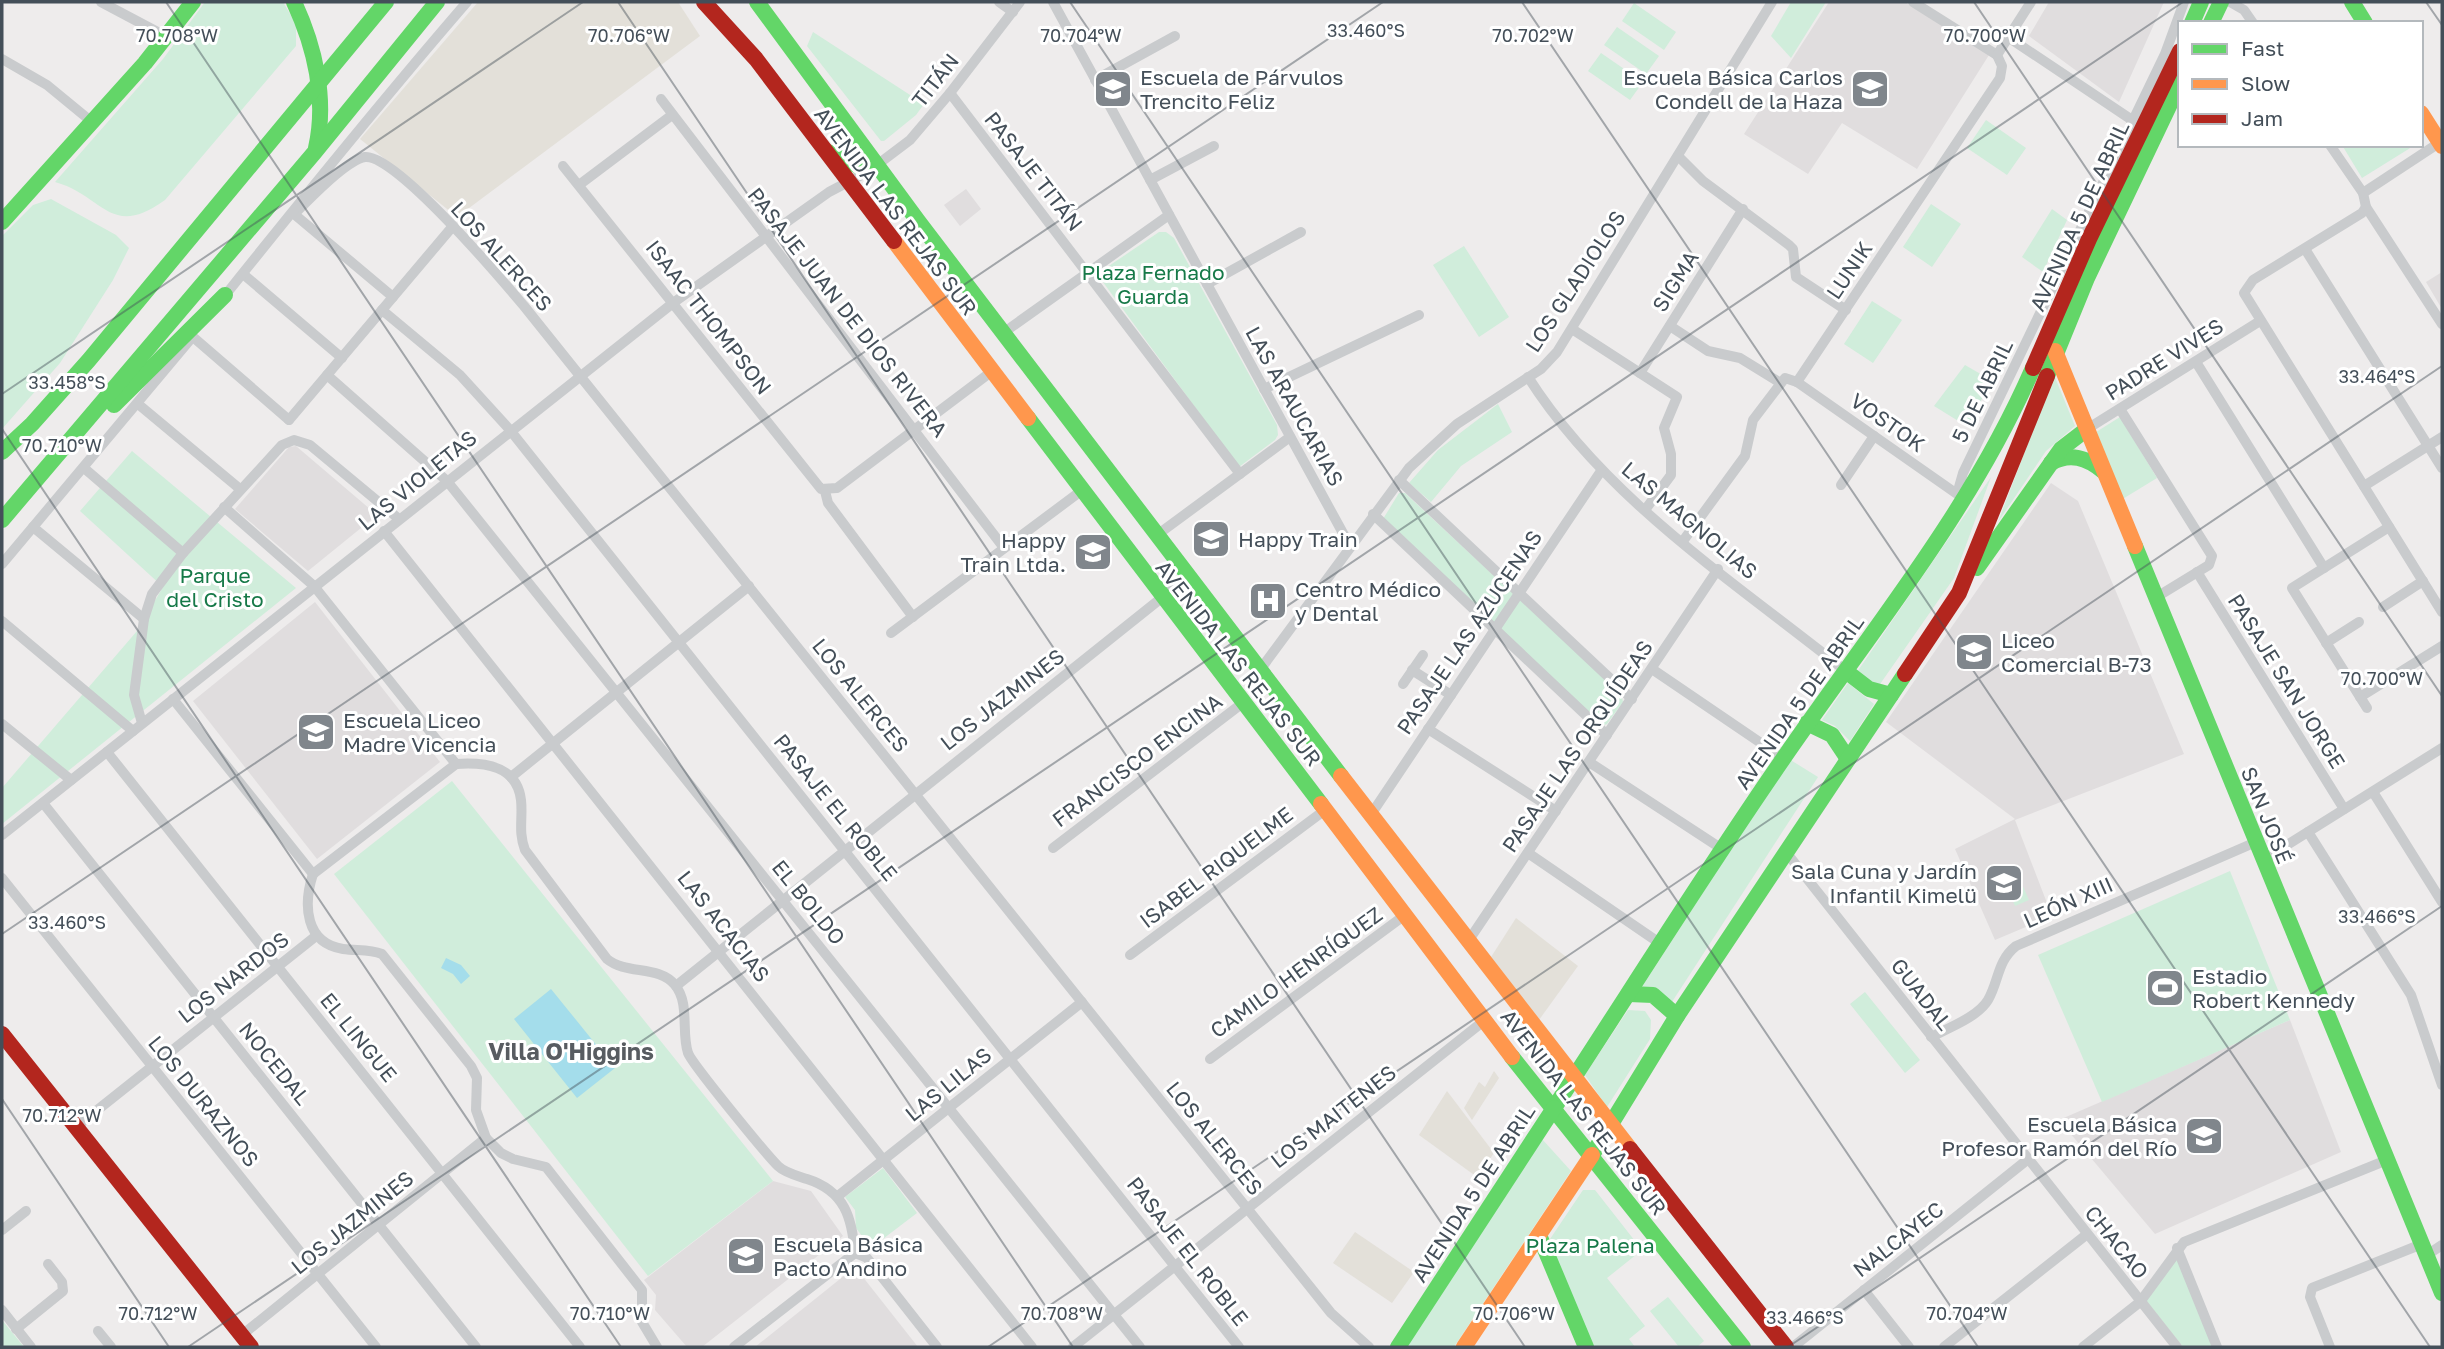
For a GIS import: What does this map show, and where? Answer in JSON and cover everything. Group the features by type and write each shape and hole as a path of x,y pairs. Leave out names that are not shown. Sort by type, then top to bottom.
{"main road":[{"path":"2,222 167,37 193,2"},
{"path":"294,2 308,38 322,119 314,153"},
{"path":"2,462 386,2"},
{"path":"2,520 314,153 437,2"},
{"name":"AVENIDA LAS REJAS SUR","path":"704,2 756,60 1485,1020 1743,1347"},
{"name":"AVENIDA LAS REJAS SUR","path":"757,2 872,168 1003,333 1467,943 1786,1347"},
{"path":"2193,21 2201,2"},
{"path":"2212,21 2221,2"},
{"path":"2352,2 2364,21"},
{"name":"AVENIDA 5 DE ABRIL","path":"1398,1347 1783,758 1958,512 2010,421 2089,239 2178,55"},
{"name":"AVENIDA 5 DE ABRIL","path":"1464,1347 1592,1155 1677,1016 1959,593 2055,351 2119,206 2178,87"},
{"path":"2423,116 2441,143"},
{"path":"822,149 872,168"},
{"path":"47,467 103,417 225,295"},
{"name":"SAN JOSÉ","path":"2055,351 2442,1293"},
{"path":"2,452 32,424"},
{"path":"1959,593 2066,443 2087,429"},
{"path":"2049,465 2063,457 2075,456 2104,471"},
{"path":"1957,494 1958,512"},
{"path":"1847,671 1874,692 1891,695"},
{"path":"1807,723 1832,735 1848,759"},
{"path":"1629,994 1653,995 1677,1016"},
{"path":"2,1034 247,1341"},
{"path":"1539,1236 1586,1347"}],"street":[{"path":"101,2 167,37"},
{"path":"2,564 294,214 326,167 467,2"},
{"path":"999,2 1013,12"},
{"name":"TITÁN","path":"872,168 910,140 1020,2"},
{"name":"LAS ARAUCARIAS","path":"1053,2 1350,547"},
{"name":"LOS GLADIOLOS","path":"1259,670 1399,481 1457,424 1549,361 1572,329 1772,2"},
{"path":"1913,2 1997,55"},
{"name":"LUNIK","path":"1797,382 2000,78 2002,66 1997,55 2031,2"},
{"name":"5 DE ABRIL","path":"1957,494 1963,473 2165,54 2184,2"},
{"path":"2230,2 2244,10 2252,21"},
{"path":"1095,80 1175,36"},
{"path":"2008,37 2133,120"},
{"path":"2,59 47,85 92,122"},
{"name":"PASAJE TITÁN","path":"950,93 1088,272"},
{"name":"PASAJE JUAN DE DIOS RIVERA","path":"660,99 1004,548"},
{"path":"579,185 673,115"},
{"path":"2363,193 2441,143"},
{"path":"1150,180 1214,146"},
{"path":"2331,147 2363,193 2366,207 2442,324"},
{"path":"1678,156 1703,181 1793,249 1794,272 1799,280 1846,310"},
{"name":"LOS ALERCES","path":"294,214 349,166 365,157 388,166 484,258 1331,1313 1369,1347"},
{"name":"ISAAC THOMPSON","path":"564,166 815,484 825,491 828,503 914,617"},
{"name":"LAS VIOLETAS","path":"3,832 673,303 847,182 872,168"},
{"path":"2366,207 2362,214 2253,280 2244,293 2442,612"},
{"name":"SIGMA","path":"1640,373 1743,209"},
{"path":"294,214 393,297"},
{"path":"1003,333 1169,215"},
{"path":"289,420 453,226"},
{"path":"1207,284 1301,232"},
{"path":"2305,248 2442,468"},
{"path":"1088,272 1240,474"},
{"path":"243,274 342,358"},
{"name":"PASAJE EL ROBLE","path":"382,310 460,375 510,430 1239,1347"},
{"path":"1264,389 1419,315"},
{"name":"PADRE VIVES","path":"2087,429 2260,321"},
{"path":"1670,326 1708,351 1740,358 1779,382"},
{"path":"1572,329 1677,397 1664,428 1671,454 1671,475 1645,510"},
{"path":"193,337 289,420 294,440"},
{"path":"2196,362 2324,568"},
{"path":"825,491 837,488 991,372"},
{"name":"EL BOLDO","path":"327,375 447,481 1140,1347"},
{"name":"LAS MAGNOLIAS","path":"1528,377 1561,425 1601,471 1645,510 1847,671"},
{"path":"1684,541 1745,456 1753,420 1779,382 1788,378 1797,382"},
{"name":"VOSTOK","path":"1797,382 1957,494"},
{"path":"138,404 240,489"},
{"path":"2120,409 2211,553 2211,563 2155,598"},
{"path":"1841,485 1874,436"},
{"path":"1157,535 1290,437"},
{"path":"2364,486 2442,437"},
{"path":"138,727 134,695 145,619 152,594 183,553 276,450 294,440 310,445 399,519"},
{"path":"84,468 183,553"},
{"name":"PASAJE LAS AZUCENAS","path":"1370,816 1601,471"},
{"path":"1399,481 1632,699"},
{"path":"891,633 1081,491"},
{"path":"224,507 314,586 456,764"},
{"path":"1373,514 1607,735"},
{"path":"33,527 145,619"},
{"path":"2389,527 2292,588 2364,702 2442,646"},
{"name":"LAS ACACIAS","path":"384,531 1032,1347"},
{"name":"PASAJE LAS ORQUÍDEAS","path":"1467,943 1718,569"},
{"name":"PASAJE SAN JORGE","path":"2197,572 2344,809"},
{"name":"LOS JAZMINES","path":"676,986 914,792 1189,576"},
{"path":"2383,607 2423,581"},
{"path":"511,777 749,586"},
{"path":"2,621 138,727"},
{"path":"2326,643 2359,622"},
{"path":"1403,684 1423,655"},
{"path":"1651,669 1783,758"},
{"path":"1412,670 1451,695"},
{"path":"173,699 313,874"},
{"name":"FRANCISCO ENCINA","path":"1053,848 1244,702"},
{"path":"2,724 71,780"},
{"path":"1427,729 1556,811"},
{"name":"EL LINGUE","path":"107,752 580,1347"},
{"path":"2263,860 2441,752"},
{"path":"1589,762 1722,849"},
{"path":"652,1346 642,1322 642,1290 546,1167 501,1153 486,1138 476,1110 477,1078 471,1066 382,954 328,946 316,936 310,926 307,895 313,874 456,764 485,763 500,768 511,777 521,799 520,828 525,850 607,959 617,967 665,976 676,986 681,998 688,1054 780,1169 820,1183 838,1196 850,1215 855,1253"},
{"path":"2373,792 2442,902"},
{"name":"NOCEDAL","path":"43,803 476,1347"},
{"name":"ISABEL RIQUELME","path":"1130,955 1325,810"},
{"path":"2308,832 2411,995 2442,1085"},
{"name":"LEÓN XIII","path":"1931,1037 1982,1007 1989,999 2003,958 2016,946 2256,842"},
{"name":"GUADAL","path":"1786,852 2027,1160"},
{"path":"1528,853 1661,944"},
{"name":"LOS DURAZNOS","path":"2,878 376,1347"},
{"name":"CAMILO HENRÍQUEZ","path":"1210,1059 1405,915"},
{"name":"LOS NARDOS","path":"76,1127 316,936"},
{"name":"LAS LILAS","path":"838,1196 1082,1002"},
{"name":"LOS MAITENES","path":"1073,1347 1485,1020"},
{"name":"LOS JAZMINES","path":"247,1341 318,1274 486,1138"},
{"name":"CHACAO","path":"2027,1160 2176,1347"},
{"name":"NALCAYEC","path":"1793,1347 2027,1160"},
{"path":"2083,1347 2140,1302 2177,1248 2191,1239 2387,1160"},
{"path":"2,1230 26,1211"},
{"path":"1944,1347 2086,1235"},
{"path":"2330,1347 2310,1297 2312,1288 2442,1245"},
{"path":"2177,1248 2217,1347"},
{"path":"734,1347 855,1253"},
{"path":"855,1253 867,1258 937,1347"},
{"path":"16,1329 63,1291 62,1282 48,1264"},
{"path":"1864,1290 1909,1347"},
{"path":"2,1310 31,1347"},
{"path":"98,1331 111,1347"}],"shaded area":[{"path":"478,2 678,2 700,36 457,217 360,139"},
{"name":"Escuela Básica Carlos Condell de la Haza","path":"1829,2 1905,2 1989,55 1917,169 1842,123 1808,174 1744,134"},
{"path":"2049,2 2164,2 2119,102 2029,36"},
{"path":"966,189 981,209 960,226 944,205"},
{"path":"2442,272 2442,309 2426,282"},
{"path":"296,446 377,515 308,571 235,509 289,447"},
{"path":"2051,483 2078,501 2184,754 2015,820 2052,916 1995,940 1955,849 2015,819 1886,722"},
{"name":"Escuela Liceo Madre Vicencia","path":"315,602 440,762 317,859 193,701"},
{"path":"1516,918 1578,966 1539,1020 1491,957"},
{"name":"Escuela Básica Profesor Ramón del Río","path":"2290,1020 2341,1152 2155,1234 2059,1120"},
{"path":"1494,1071 1499,1078 1472,1120 1464,1108 1479,1082 1485,1087"},
{"path":"1447,1091 1494,1153 1477,1177 1419,1135"},
{"name":"Escuela Básica Pacto Andino","path":"773,1181 811,1191 843,1236 702,1347 687,1347 655,1310 656,1295 644,1280"},
{"path":"1355,1232 1414,1272 1392,1303 1333,1263"},
{"path":"855,1267 918,1347 755,1347"}],"green space":[{"path":"205,2 283,2 296,24 296,46 165,200 146,211 131,216 119,215 55,182 163,59"},
{"path":"1791,2 1826,2 1791,58 1771,36"},
{"path":"1634,3 1676,32 1664,50 1622,21"},
{"path":"1617,27 1659,56 1646,74 1604,45"},
{"path":"813,32 924,104 916,115 881,141 807,46"},
{"path":"1601,53 1643,82 1630,100 1588,71"},
{"path":"1986,120 2026,148 2007,175 1967,148"},
{"path":"2343,147 2412,147 2362,178"},
{"path":"51,199 116,235 129,248 113,280 60,363 2,429 2,236 33,205"},
{"path":"1931,204 1961,224 1932,267 1903,247"},
{"path":"2052,209 2067,220 2043,272 2022,257"},
{"name":"Plaza Fernado Guarda","path":"1159,232 1166,232 1174,238 1277,425 1278,435 1275,440 1239,467 1097,274"},
{"path":"1464,246 1509,317 1479,337 1433,265"},
{"path":"1872,301 1902,320 1873,363 1844,344"},
{"path":"1965,365 1991,380 1968,427 1934,406"},
{"path":"2054,375 2075,426 2046,451 1998,522"},
{"path":"1498,404 1512,432 1461,466 1431,502 1409,483 1438,450"},
{"path":"2120,417 2157,478 2121,500 2093,434"},
{"name":"Parque del Cristo","path":"132,451 296,588 2,824 2,788 137,631 163,587 80,511"},
{"path":"1991,477 1954,578 1878,687 1857,672"},
{"path":"1399,493 1405,493 1621,694 1623,702 1607,724 1602,726 1383,519"},
{"path":"1848,683 1874,704 1850,741 1835,726 1822,720"},
{"path":"1789,759 1818,777 1670,1005 1642,987"},
{"path":"452,781 773,1181 648,1276 334,874"},
{"name":"Estadio Robert Kennedy","path":"2230,871 2290,1020 2102,1102 2038,955"},
{"path":"2022,884 2029,900 2015,906 2008,890"},
{"path":"1865,992 1920,1060 1905,1073 1850,1004"},
{"path":"1628,1010 1645,1011 1651,1020 1650,1039 1607,1107 1585,1075"},
{"path":"1542,1139 1571,1171 1454,1347 1405,1347"},
{"path":"883,1168 917,1213 871,1248 856,1228 855,1210 845,1197"},
{"name":"Plaza Palena","path":"1583,1190 1595,1190 1642,1250 1607,1278 1645,1326 1629,1339 1635,1347 1592,1347 1548,1242"},
{"path":"2177,1253 2214,1347 2183,1347 2144,1298"},
{"path":"1668,1297 1704,1341 1697,1347 1679,1347 1650,1311"},
{"path":"2,1320 24,1347 2,1347"}],"water":[{"path":"446,958 461,965 470,976 461,984 453,974 441,968"},
{"path":"551,989 615,1068 577,1098 514,1019"}],"traffic: fast":[{"path":"2,222 145,63 193,2"},
{"path":"294,2 308,37 317,74 320,111 316,148"},
{"path":"2,452 32,424 89,360 386,2"},
{"path":"2,520 314,153 437,2"},
{"path":"757,2 918,221 1341,776"},
{"path":"2193,21 2201,2"},
{"path":"2212,21 2221,2"},
{"path":"2352,2 2364,21"},
{"path":"2047,376 2087,278 2178,87"},
{"path":"828,152 869,171"},
{"path":"114,405 225,295"},
{"path":"1554,1108 1754,802 1950,521 2008,421 2033,368"},
{"path":"1028,418 1321,804"},
{"path":"1977,568 2061,449 2087,429"},
{"path":"2051,463 2072,457 2091,463 2103,471"},
{"path":"2135,546 2442,1293"},
{"path":"1847,672 1869,689 1891,695"},
{"path":"1592,1155 1677,1016 1905,674"},
{"path":"1807,723 1832,735 1848,759"},
{"path":"1629,994 1653,995 1677,1016"},
{"path":"1512,1057 1743,1347"},
{"path":"1398,1347 1554,1108"},
{"path":"1539,1235 1586,1347"}],"traffic: slow":[{"path":"2423,116 2442,146"},
{"path":"894,241 1028,418"},
{"path":"2055,351 2135,546"},
{"path":"1341,776 1630,1149"},
{"path":"1321,804 1512,1057"},
{"path":"1464,1347 1592,1155"}],"traffic: jam":[{"path":"704,2 756,59 894,241"},
{"path":"2033,368 2089,239 2178,55"},
{"path":"1905,674 1959,593 2047,376"},
{"path":"2,1034 251,1347"},
{"path":"1630,1149 1786,1347"}],"place":[{"name":"Escuela de Párvulos Trencito Feliz","path":"1113,89"},
{"name":"Escuela Básica Carlos Condell de la Haza","path":"1870,89"},
{"name":"Happy Train","path":"1211,539"},
{"name":"Happy Train Ltda.","path":"1093,552"},
{"name":"Centro Médico y Dental","path":"1268,601"},
{"name":"Liceo Comercial B-73","path":"1974,652"},
{"name":"Escuela Liceo Madre Vicencia","path":"316,732"},
{"name":"Sala Cuna y Jardín Infantil Kimelü","path":"2004,883"},
{"name":"Estadio Robert Kennedy","path":"2165,988"},
{"name":"Escuela Básica Profesor Ramón del Río","path":"2204,1136"},
{"name":"Escuela Básica Pacto Andino","path":"746,1256"}],"district":[{"name":"Villa O'Higgins","path":"571,1051"}]}
